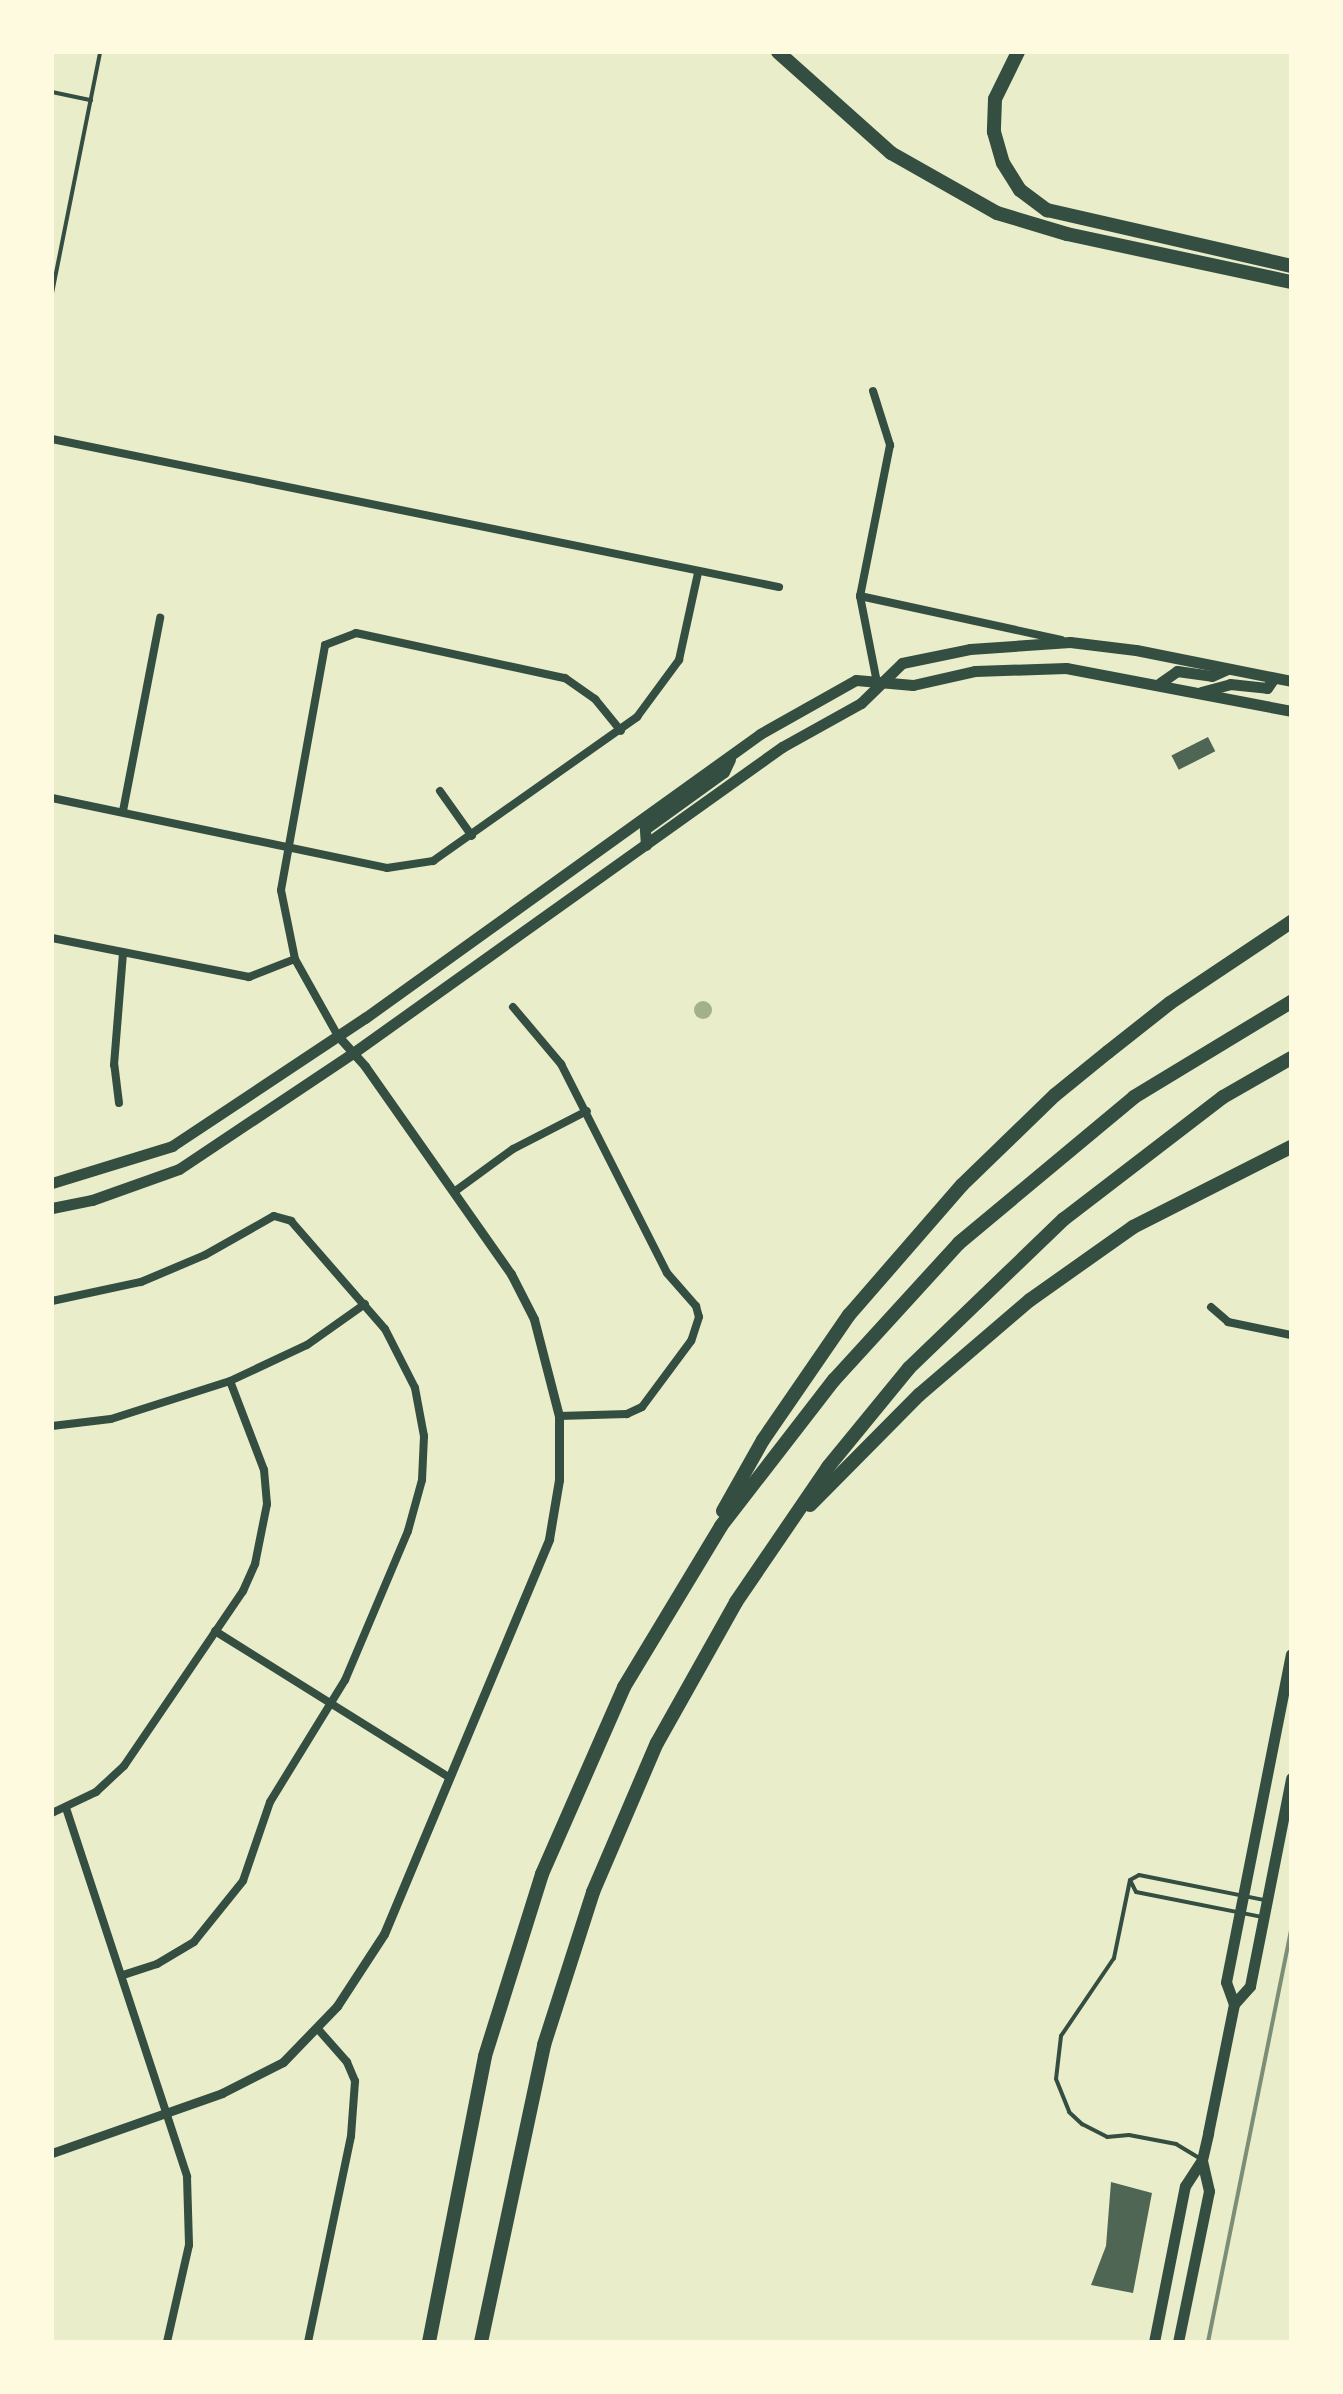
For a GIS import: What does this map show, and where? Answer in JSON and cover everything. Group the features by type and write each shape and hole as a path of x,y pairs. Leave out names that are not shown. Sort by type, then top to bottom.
{"highway":[{"path":"778,52 891,153 997,213 1067,234 1291,282"},
{"path":"1018,52 995,99 994,132 1003,163 1029,197 1047,210 1072,219 1291,266"},
{"path":"429,2342 485,2056 516,1951 567,1809 653,1632 763,1440 849,1315 905,1246 1055,1095 1170,1003 1291,922"},
{"path":"653,1632 778,1449 890,1315 959,1243 1134,1097 1291,1002"},
{"path":"481,2342 541,2058 593,1892 657,1743 736,1602 828,1467 909,1368 1064,1219 1223,1097 1291,1058"},
{"path":"782,1534 919,1395 1030,1300 1133,1227 1291,1147"}],"main road":[{"path":"52,1208 92,1200 179,1169 353,1053 782,747 861,703 877,683 902,663 970,649 1070,642 1291,681"},
{"path":"52,1183 172,1146 338,1036 806,704 856,680 913,685 975,671 1034,667 1160,683 1291,711"},
{"path":"1160,683 1170,673 1212,676 1229,669"},
{"path":"1200,692 1230,684 1267,688 1274,678"},
{"path":"646,845 645,829 724,772 732,755"},
{"path":"1234,2004 1226,1982 1291,1654"},
{"path":"1154,2342 1185,2186 1202,2160 1234,2004 1250,1986 1291,1778"},
{"path":"1178,2342 1209,2191 1202,2160"}],"street":[{"path":"873,391 890,445 860,596 877,683"},
{"path":"52,439 698,573 779,587"},
{"path":"52,798 285,847 410,868 433,861 621,731 650,702 679,660 698,573"},
{"path":"860,596 1070,642"},
{"path":"123,811 160,618"},
{"path":"52,2153 169,2114 283,2062 317,2028 376,1950 549,1539 559,1480 559,1416 534,1319 511,1274 338,1036 295,959 282,906 285,847 325,645 356,633 556,675 588,693 621,731"},
{"path":"440,791 472,836"},
{"path":"52,938 249,977 295,959"},
{"path":"119,1103 114,1065 123,952"},
{"path":"513,1007 561,1064 667,1273 696,1306 698,1330 642,1407 627,1414 559,1416"},
{"path":"454,1192 513,1149 587,1111"},
{"path":"52,1301 141,1282 205,1255 274,1216 302,1230 385,1329 415,1388 424,1457 408,1531 330,1707 270,1802 243,1881 223,1911 194,1942 157,1964 123,1975"},
{"path":"52,1426 111,1419 230,1381 307,1345 365,1304"},
{"path":"1211,1307 1228,1322 1291,1335"},
{"path":"52,1813 96,1792 124,1766 215,1631 255,1564 267,1504 264,1470 230,1381"},
{"path":"215,1631 330,1707 450,1778"},
{"path":"66,1808 169,2114 190,2213 189,2245 167,2342"},
{"path":"308,2342 351,2136 355,2081 347,2062 317,2028"}],"lane":[{"path":"52,293 100,52"},
{"path":"52,92 91,100"},
{"path":"1202,2160 1176,2144 1129,2135 1107,2137 1069,2112 1055,2063 1061,2036 1114,1958 1130,1880 1139,1875 1267,1900"},
{"path":"1130,1880 1136,1892 1263,1917"}],"shaded area":[{"path":"703,1001 712,1010 703,1019 694,1010"}],"building":[{"path":"1208,737 1215,751 1179,770 1171,756"},
{"path":"1111,2182 1152,2193 1133,2293 1091,2285 1106,2246"}],"railway":[{"path":"1208,2342 1291,1930"}]}
